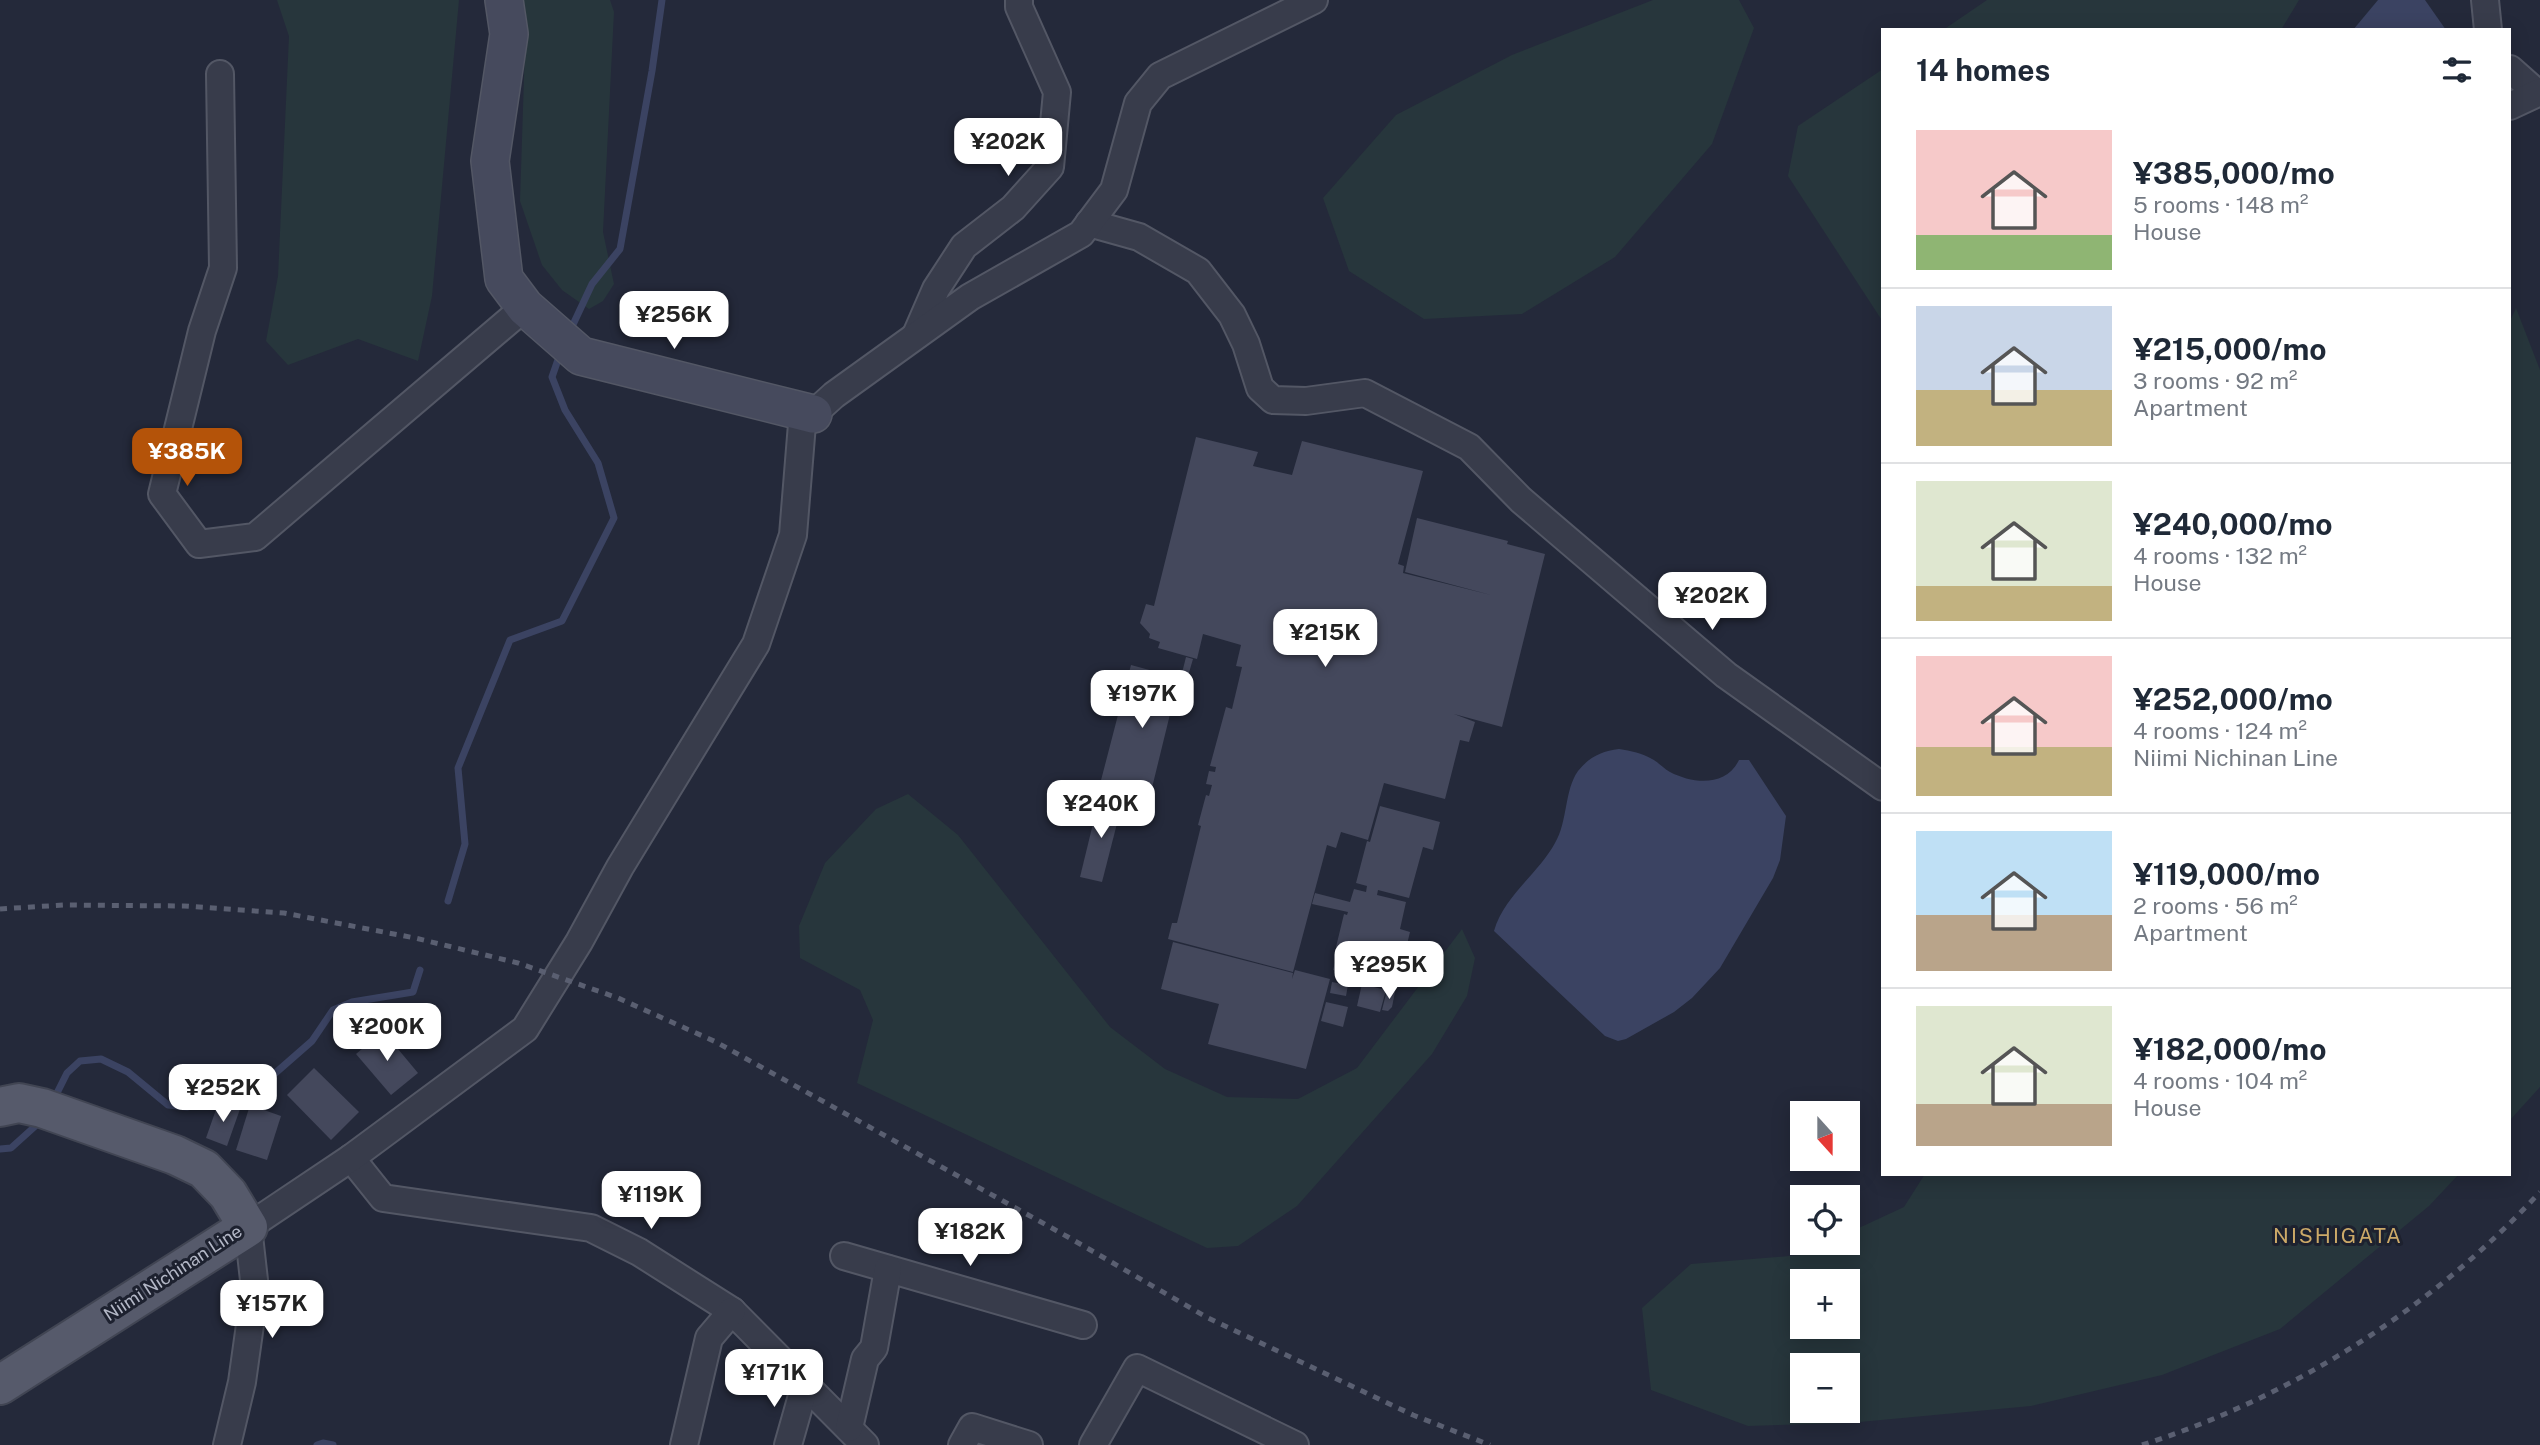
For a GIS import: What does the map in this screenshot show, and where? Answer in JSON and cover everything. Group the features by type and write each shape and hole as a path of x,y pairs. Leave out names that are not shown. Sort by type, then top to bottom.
{"main road":[{"name":"Niimi Nichinan Line","path":"0,1107 19,1103 50,1110 176,1155 204,1169 228,1194 248,1227 0,1385"}],"street":[{"path":"504,0 509,34 490,161 504,279 525,307 581,356 813,414"},
{"path":"915,337 936,289 964,246 1013,208 1050,167 1057,92 1019,6 1019,0"},
{"path":"227,1445 242,1382 255,1289 248,1227 351,1158 525,1029 756,644 793,535 802,424 834,395 970,297 1081,234 1114,190 1138,103 1160,76 1314,0"},
{"path":"2485,0 2488,28"},
{"path":"2511,70 2539,92 2511,106"},
{"path":"220,74 223,268 202,331 162,494 199,544 255,537 525,307"},
{"path":"1089,223 1139,237 1198,271 1232,315 1246,344 1260,387 1273,400 1307,401 1365,393 1469,447 1521,500 1726,675 1881,786"},
{"path":"351,1158 383,1198 591,1228 639,1252 732,1311 857,1437"},
{"path":"844,1256 1083,1325"},
{"path":"857,1437 865,1359 874,1349 888,1269"},
{"path":"684,1445 709,1338 732,1311"},
{"path":"1094,1445 1137,1368 1295,1445"},
{"path":"788,1445 806,1385"},
{"path":"962,1445 972,1427 1029,1445"}],"shaded area":[{"path":"277,0 459,0 432,296 418,361 358,339 288,365 266,341 278,276 289,36"},
{"path":"523,0 610,0 614,12 603,232 614,284 603,301 589,309 562,290 542,265 520,201 526,15"},
{"path":"1653,0 1739,0 1754,28 1712,144 1615,257 1522,314 1424,319 1349,271 1323,198 1396,115 1512,55"},
{"path":"1987,0 2299,0 2282,28 1946,28"},
{"path":"1881,70 1881,319 1788,176 1798,126"},
{"path":"2516,308 2540,370 2540,1087 2511,1119 2511,319"},
{"path":"908,794 958,835 1110,1027 1165,1069 1227,1097 1298,1099 1357,1068 1462,929 1475,958 1467,996 1432,1054 1297,1206 1238,1246 1207,1248 857,1083 873,1020 860,990 800,958 799,926 825,863 876,809"},
{"path":"1924,1176 2457,1176 2429,1206 2280,1329 2162,1375 2031,1406 1860,1422 1860,1353 1790,1353 1790,1423 1849,1423 1748,1426 1651,1390 1642,1308 1691,1264 1801,1255 1860,1255 1860,1227 1904,1207"}],"water":[{"path":"2378,0 2425,0 2445,28 2355,28"},
{"path":"1619,749 1644,755 1670,772 1699,781 1718,779 1733,769 1739,760 1749,760 1786,816 1780,860 1773,878 1720,968 1692,998 1674,1012 1618,1041 1605,1036 1494,931 1505,907 1555,843 1570,788 1578,771 1596,756"}],"building":[{"path":"1196,437 1258,452 1253,466 1292,475 1302,441 1423,471 1398,564 1404,566 1403,573 1491,595 1405,572 1417,518 1508,541 1507,544 1545,554 1502,727 1454,714 1475,722 1469,742 1460,740 1445,799 1384,783 1368,840 1341,832 1336,848 1327,845 1293,972 1168,939 1172,923 1177,923 1201,826 1198,825 1206,795 1209,796 1212,785 1206,784 1209,771 1215,772 1216,767 1210,766 1226,707 1232,709 1242,667 1236,666 1241,645 1203,634 1197,659 1158,648 1160,642 1149,638 1150,634 1140,623 1146,604 1154,606"},
{"path":"1186,657 1193,659 1186,683 1189,684 1184,705 1173,702 1149,800 1099,788 1131,665 1179,678 1180,681"},
{"path":"1099,799 1122,804 1102,882 1080,877"},
{"path":"1380,806 1440,822 1433,850 1423,847 1409,898 1378,890 1377,895 1406,902 1400,929 1410,932 1398,982 1388,980 1387,983 1333,970 1344,914 1347,915 1348,912 1312,904 1315,893 1350,902 1354,889 1366,892 1367,886 1356,883"},
{"path":"1173,942 1293,973 1292,979 1295,970 1330,979 1306,1069 1208,1044 1219,1004 1161,989"},
{"path":"1332,982 1348,985 1346,996 1330,993"},
{"path":"1362,984 1386,990 1380,1012 1357,1006"},
{"path":"1387,990 1395,992 1392,1007 1388,1011 1382,1010"},
{"path":"1326,1002 1348,1007 1343,1027 1321,1021"},
{"path":"383,1031 418,1073 391,1095 356,1054"},
{"path":"314,1068 359,1112 331,1140 287,1095"},
{"path":"219,1101 240,1109 227,1146 206,1138"},
{"path":"250,1105 281,1116 267,1160 236,1150"}],"waterway":[{"path":"570,331 592,284 620,249 662,0"},
{"path":"448,901 465,844 458,768 510,640 562,621 614,518 598,463 565,410 552,377 561,351"},
{"path":"53,1101 67,1073 80,1061 101,1059 128,1072 168,1105 187,1107 228,1097 264,1083 312,1041 333,1010 352,1002 413,992 420,970"},
{"path":"0,1149 11,1148 42,1120"},
{"path":"317,1445 333,1445"}],"railway":[{"path":"0,909 63,905 184,906 284,913 415,938 518,963 618,998 716,1042 1068,1237 1208,1318 1413,1415 1490,1445"},
{"path":"2142,1445 2252,1402 2357,1344 2454,1274 2540,1192"}],"district":[{"name":"NISHIGATA","path":"2338,1236"}]}
